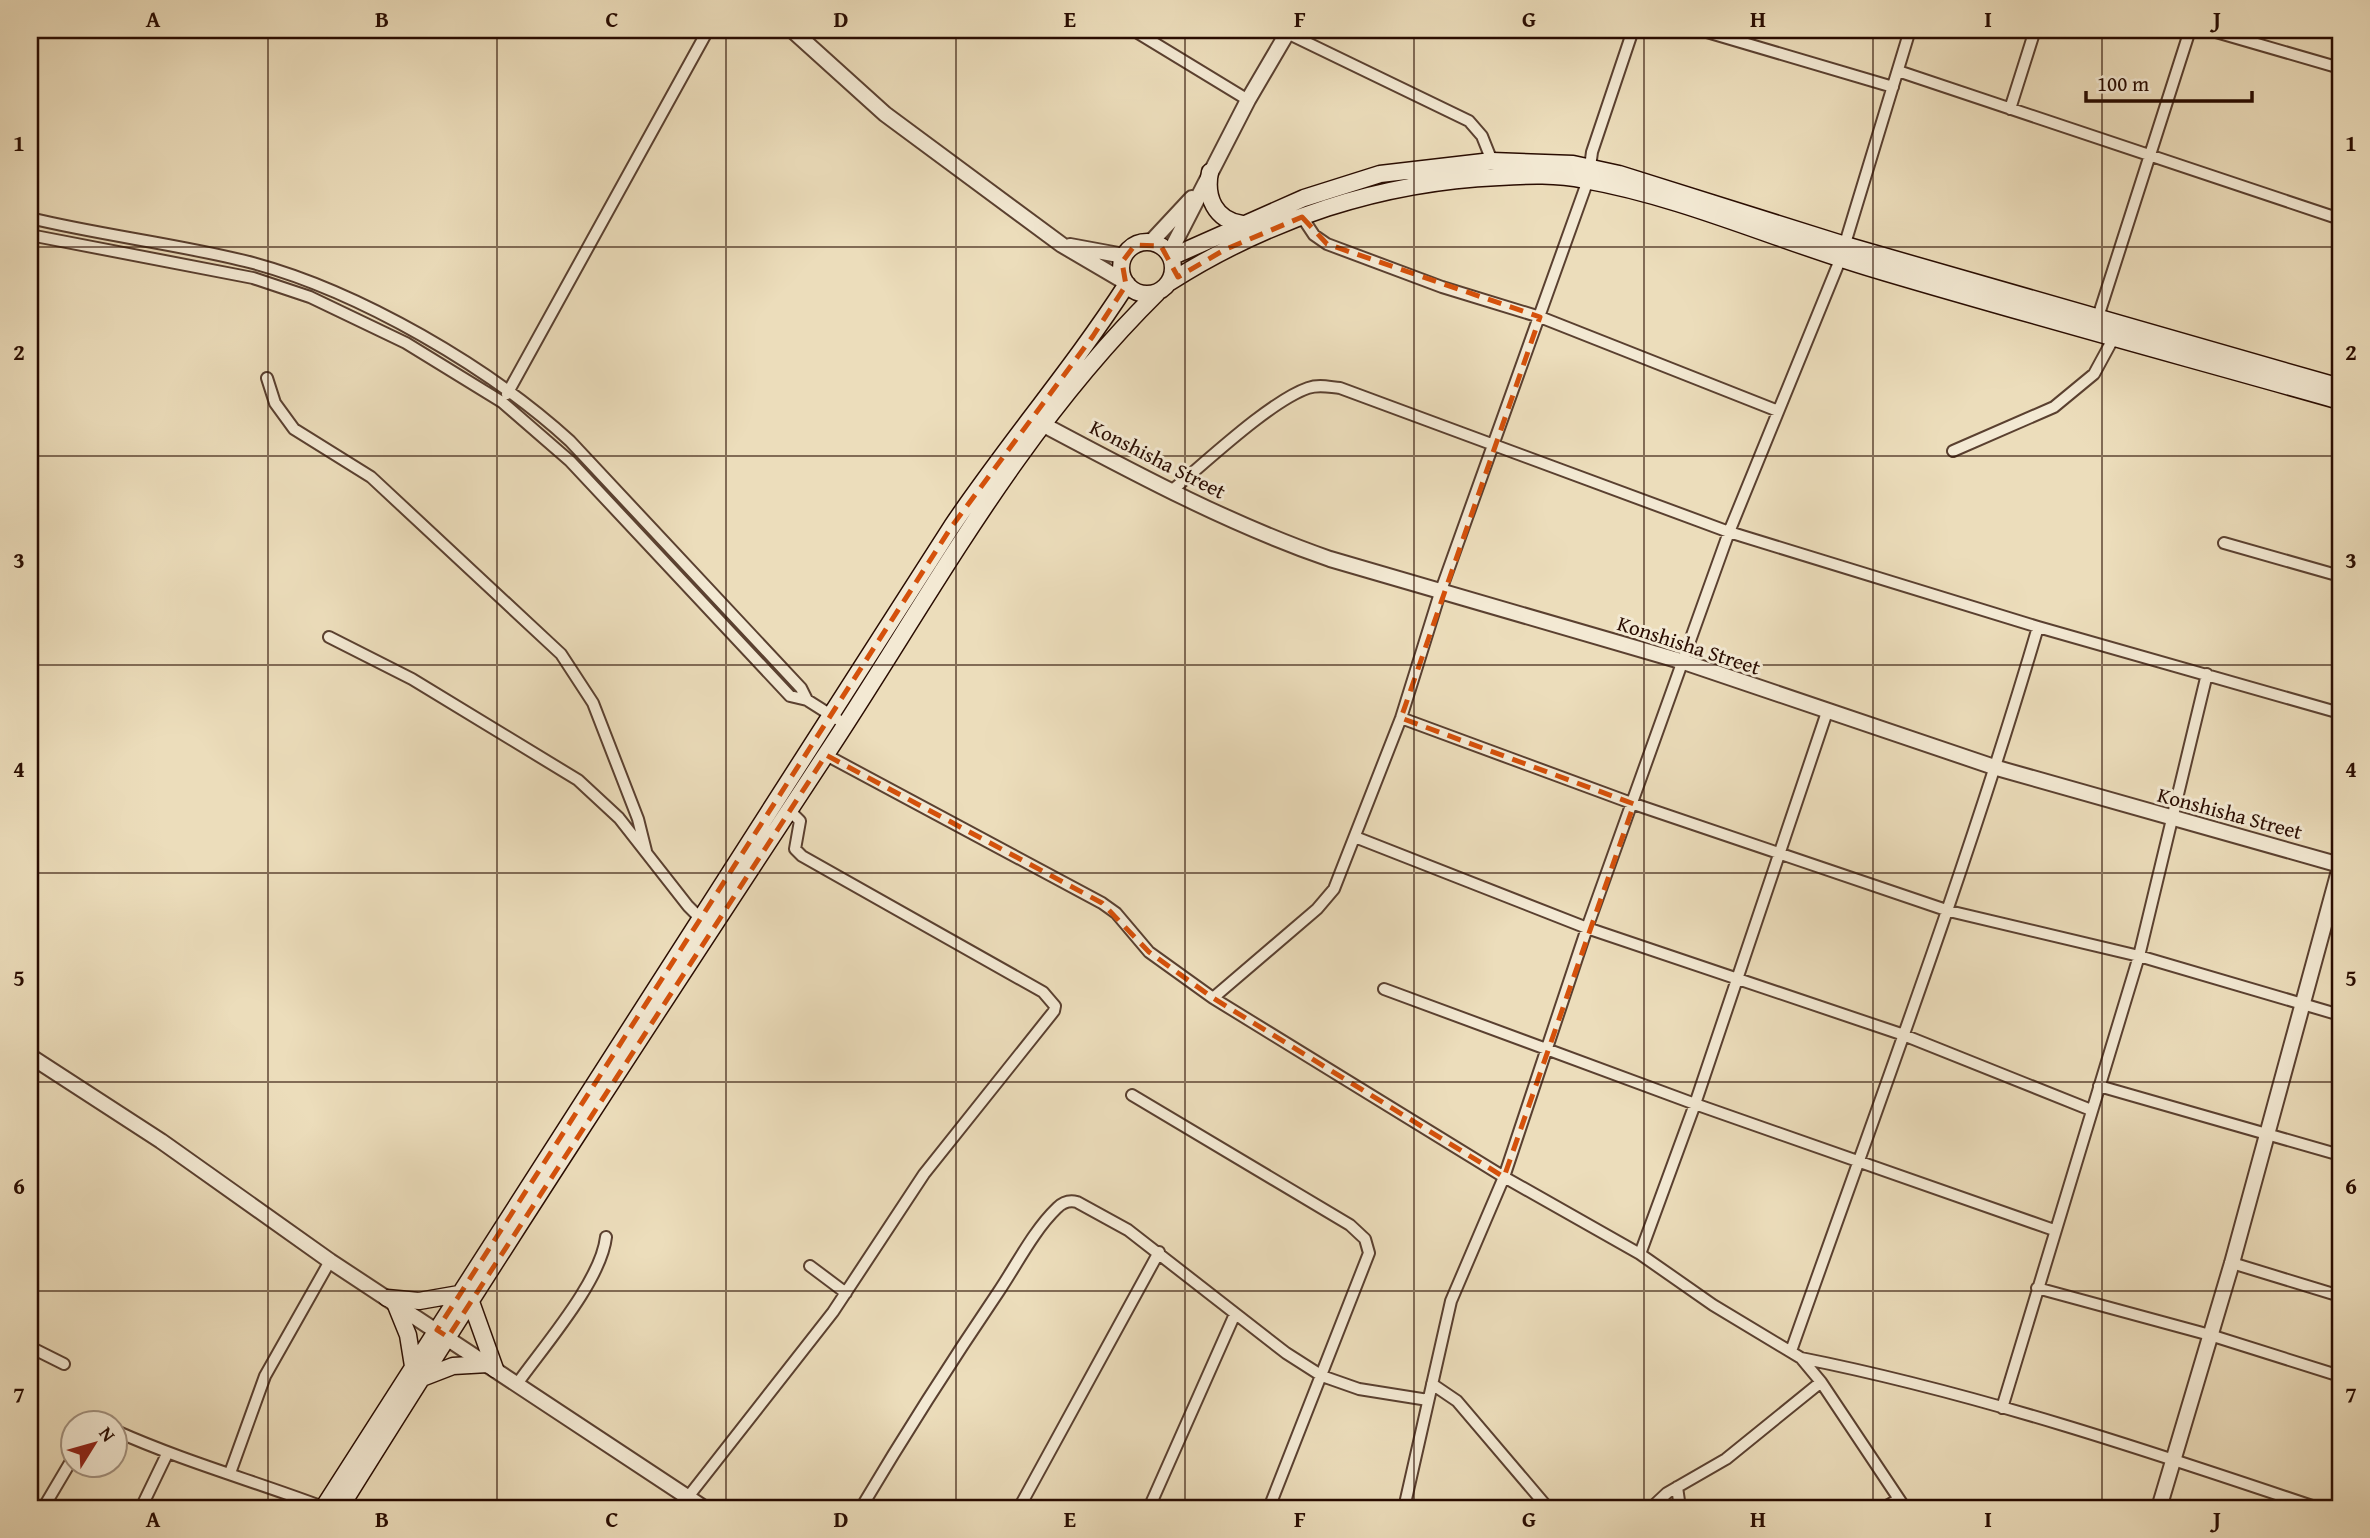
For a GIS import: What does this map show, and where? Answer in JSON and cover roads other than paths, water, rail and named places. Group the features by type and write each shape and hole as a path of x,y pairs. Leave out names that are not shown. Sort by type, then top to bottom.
{"main road":[{"path":"1170,255 1346,183 1380,174 1492,161 1538,160 1589,173 1674,204 1842,252 2098,317 2340,386"},
{"path":"1210,172 1209,190 1213,206 1227,220 1242,224"},
{"path":"329,1508 706,923 972,522 1042,424 1112,337 1163,287 1174,270 1170,255 1151,242 1135,245 1124,256 1121,269 1126,283 1140,293 1163,287 1224,250 1358,197 1437,181 1589,173"},
{"path":"1842,252 2113,339 2340,401"},
{"path":"706,923 826,755 839,720 979,485 1093,336 1126,283"},
{"path":"418,1372 408,1335 391,1301 465,1298"},
{"path":"418,1372 453,1366 491,1366 465,1298"}],"street":[{"path":"502,402 708,30"},
{"path":"792,30 885,114 1062,244 1126,283"},
{"path":"1133,30 1248,100"},
{"path":"1213,998 1326,900 1334,889 1401,718 1440,593 1589,173 1633,30"},
{"path":"1700,30 1893,87"},
{"path":"1404,1508 1451,1301 1504,1177 1587,928 1634,804 1729,531 1842,252 1910,30"},
{"path":"2010,109 2035,30"},
{"path":"2098,317 2190,30"},
{"path":"2209,30 2340,68"},
{"path":"1170,255 1201,189 1288,31 1469,121 1482,136 1492,161"},
{"path":"1898,71 2149,158 2340,219"},
{"path":"1151,242 1201,189"},
{"path":"1302,217 1314,235 1327,244 1441,287 1540,317 1777,411"},
{"path":"30,218 252,263 290,274 367,307 510,390 570,441 801,688 807,700"},
{"path":"30,235 253,278 310,297 406,343 502,402 587,478 790,696 807,700 839,720"},
{"path":"1062,244 1124,256"},
{"path":"1953,451 2054,407 2094,374 2113,339"},
{"path":"267,378 275,403 294,429 371,477 561,654 593,703 638,819 646,851"},
{"path":"1170,492 1287,398 1322,385 1340,388 1729,531 2038,627 2340,713"},
{"name":"Konshisha Street","path":"1042,424 1170,492 1288,544 1440,593 1684,662 1997,768 2340,866"},
{"path":"2224,543 2340,576"},
{"path":"1791,1351 1902,1034 1949,911 1997,768 2038,627"},
{"path":"329,637 412,678 578,780 604,801 706,923"},
{"path":"2002,1408 2139,956 2174,820 2207,674"},
{"path":"1640,1254 1695,1104 1827,712"},
{"path":"1401,718 1634,804 1779,851 1949,911 2139,956 2340,1016"},
{"path":"826,755 1102,903 1116,913 1149,951 1213,998 1504,1177 1640,1254 1713,1305 1801,1358 1821,1382 1902,1504 1883,1508"},
{"path":"688,1497 846,1293 924,1174 1050,1019 1055,1006 1043,992 802,856 795,849 800,821 789,810"},
{"path":"1355,837 1587,928 1902,1034 2091,1110"},
{"path":"2160,1508 2269,1133 2340,866"},
{"path":"1384,989 1695,1104 2054,1230"},
{"path":"30,1056 161,1141 330,1261 704,1508"},
{"path":"2099,1086 2340,1155"},
{"path":"1132,1094 1212,1145 1268,1174 1350,1225 1365,1239 1368,1253 1269,1508"},
{"path":"861,1508 903,1436 1057,1208 1068,1201 1077,1202 1128,1230 1234,1314 1322,1376 1359,1389 1428,1400"},
{"path":"517,1384 594,1273 604,1252 607,1237"},
{"path":"1019,1508 1159,1252"},
{"path":"230,1473 265,1376 330,1261"},
{"path":"2232,1263 2340,1296"},
{"path":"810,1266 846,1293"},
{"path":"2037,1288 2210,1335 2340,1376"},
{"path":"1149,1508 1234,1314"},
{"path":"30,1347 64,1364"},
{"path":"1801,1358 1857,1369 2002,1408 2174,1460 2318,1508"},
{"path":"1651,1508 1677,1487 1726,1459 1821,1382"},
{"path":"1432,1384 1457,1401 1544,1507"},
{"path":"130,1437 167,1454 329,1508"},
{"path":"141,1508 167,1454"},
{"path":"40,1508 62,1478"},
{"path":"1677,1487 1680,1508"}]}
